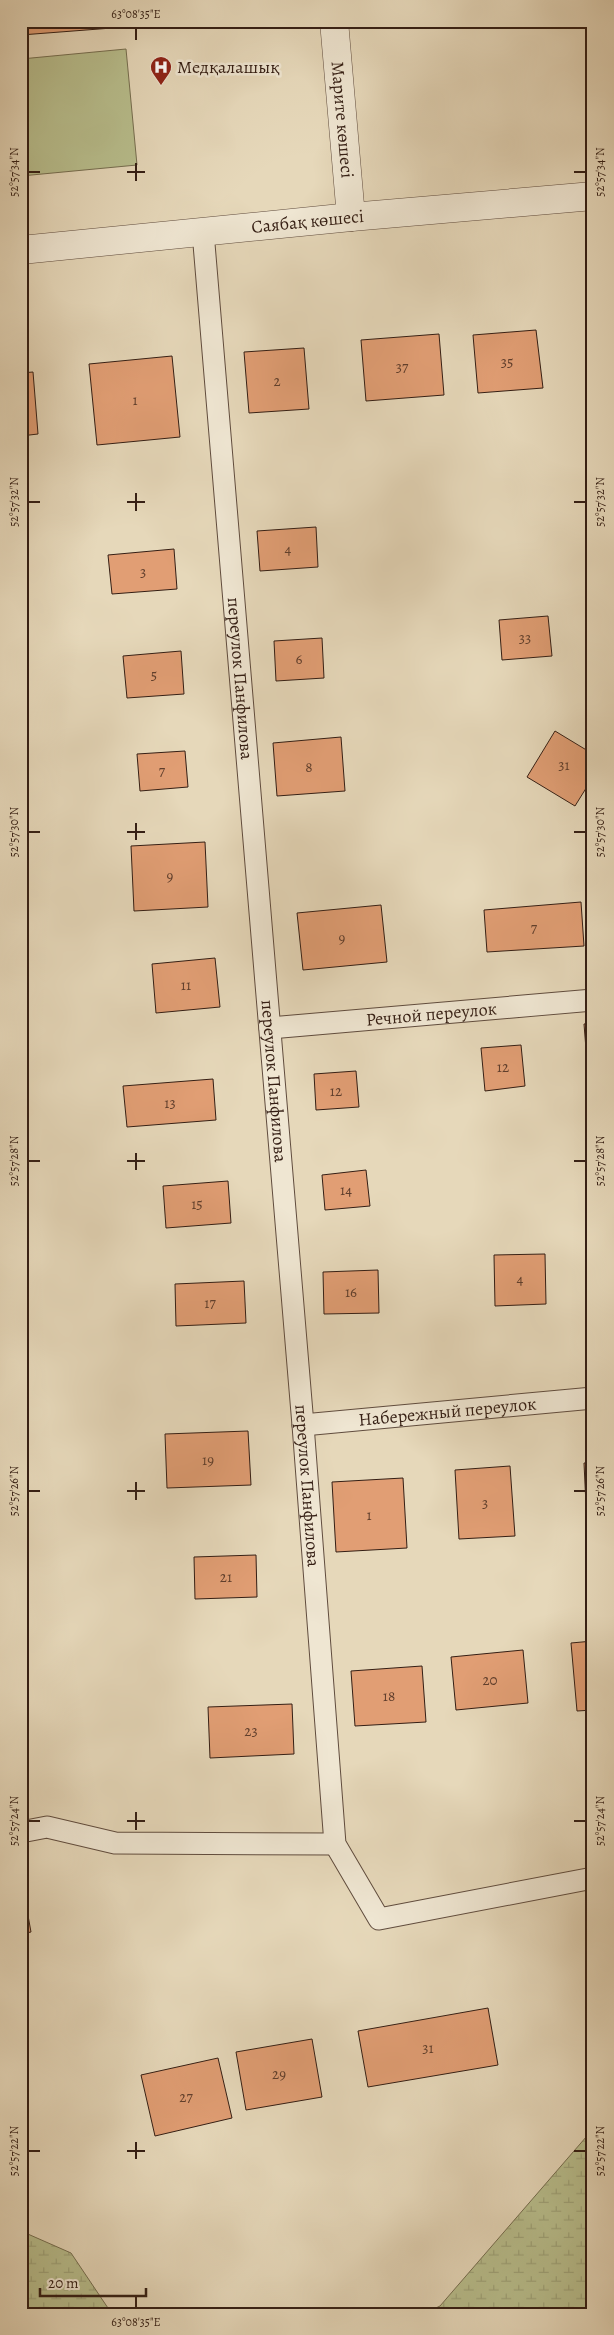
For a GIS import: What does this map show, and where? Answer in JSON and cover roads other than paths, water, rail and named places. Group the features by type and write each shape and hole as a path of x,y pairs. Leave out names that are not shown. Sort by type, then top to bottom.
{"street":[{"name":"Марите көшесі","path":"334,21 351,217"},
{"name":"Саябақ көшесі","path":"21,250 351,217 593,196"}],"lane":[{"name":"переулок Панфилова","path":"203,232 303,1425 335,1844 379,1919 593,1878"},
{"name":"Речной переулок","path":"270,1028 593,1000"},
{"name":"Набережный переулок","path":"303,1425 593,1398"},
{"path":"21,1832 47,1827 115,1843 335,1844"}],"place":[{"name":"Медқалашық","path":"161,86"}]}
